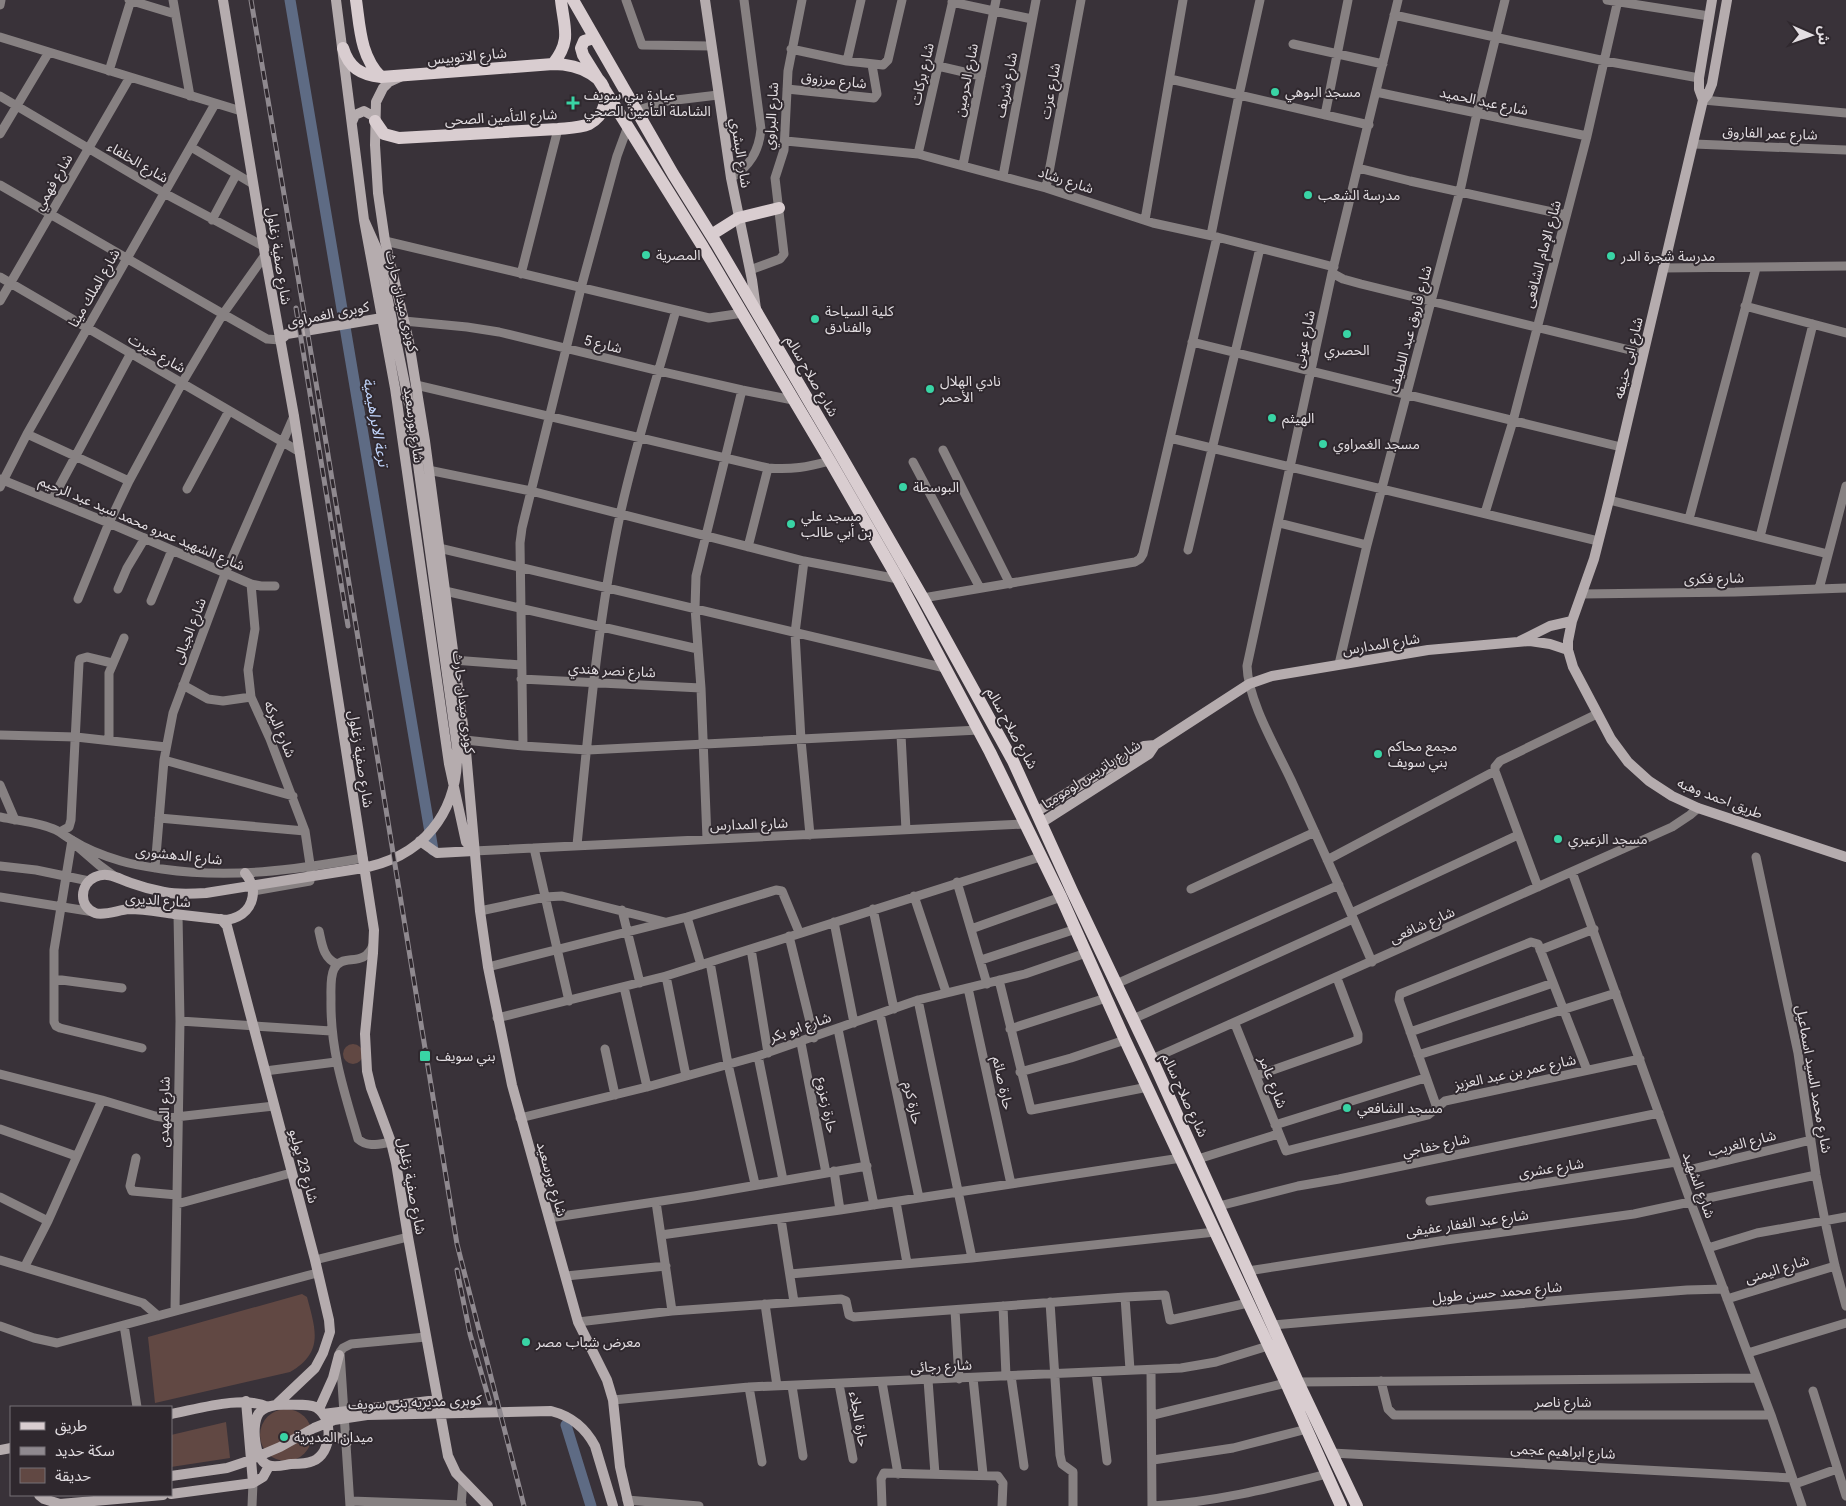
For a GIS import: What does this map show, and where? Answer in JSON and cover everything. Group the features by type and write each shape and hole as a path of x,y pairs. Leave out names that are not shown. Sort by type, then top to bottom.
{"main road":[{"name":"شارع صفية زغلول","path":"223,0 300,452 365,872 374,942 365,1034 366,1062 370,1088 391,1142 396,1163 448,1456 456,1473 488,1506"},
{"name":"شارع بورسعيد","path":"336,0 364,220 402,435 454,795 466,842 474,851"},
{"path":"356,0 365,54 369,63 380,77"},
{"path":"553,64 563,51 566,43 566,27 561,0"},
{"name":"شارع صلاح سالم","path":"573,0 638,110 673,174 756,310 923,598 1013,761 1198,1159 1272,1325 1307,1429 1341,1506"},
{"name":"شارع البشري","path":"705,0 730,178 750,270 756,310"},
{"path":"1703,100 1699,88 1699,78 1712,0"},
{"path":"1703,100 1712,84 1727,0"},
{"name":"شارع صلاح سالم","path":"594,38 584,41 582,52 743,313 830,461 898,580 979,730 1061,897 1125,1040 1268,1346 1292,1382 1332,1453 1357,1506"},
{"name":"شارع الاتوبيس","path":"343,48 348,62 359,72 380,77 562,64 580,68 596,77 602,83"},
{"name":"شارع بورسعيد","path":"404,76 389,82 379,94 376,102 378,194 385,242 404,321 416,385 465,740 480,911 488,967 497,1018 520,1118 578,1322 604,1374 613,1400 620,1467 628,1503"},
{"name":"شارع التأمين الصحى","path":"375,121 384,134 399,138 558,129 588,124 599,116 603,110 606,97 602,83"},
{"name":"شارع ابى حنيفه","path":"1572,621 1582,594 1609,500 1642,353 1694,144 1703,100"},
{"path":"352,125 354,115 364,111 373,116 375,121"},
{"path":"711,235 738,218 779,208"},
{"name":"كوبرى ميدان حارث","path":"114,876 147,888 178,894 206,893 369,867 382,864 405,853 426,837 442,817 450,800 457,771 456,741 411,414 380,261 364,220"},
{"name":"كوبرى الغمراوى","path":"280,340 287,334 382,318"},
{"path":"423,590 431,596 441,594 444,591"},
{"name":"شارع المدارس","path":"1520,641 1545,628 1572,621"},
{"name":"طريق احمد وهبه","path":"1572,621 1568,650 1573,667 1611,739 1628,762 1642,775 1672,796 1698,808 1846,857"},
{"name":"شارع المدارس","path":"1249,684 1272,676 1428,650 1520,641 1540,642 1568,650"},
{"name":"شارع باتريس لومومبا","path":"1038,817 1148,754 1155,745 1249,684"},
{"path":"420,841 437,853 474,851"},
{"path":"221,919 234,919 244,913 252,902 252,884 245,873"},
{"name":"شارع الديرى","path":"89,881 97,876 106,874 114,876"},
{"path":"89,881 84,887 82,894 84,902 94,912"},
{"name":"شارع الديرى","path":"94,912 100,914 129,909 221,919"},
{"name":"شارع 23 يوليو","path":"221,919 227,926 329,1320 330,1332 326,1346 315,1368 272,1406"},
{"path":"272,1406 261,1411 255,1422 258,1456 261,1460 273,1467 314,1460 323,1452 325,1420 332,1378 339,1355"},
{"path":"246,1401 253,1483"},
{"path":"172,1414 246,1401 272,1406 313,1406 347,1442"},
{"path":"325,1420 438,1405"},
{"name":"كوبرى مديريه بنى سويف","path":"172,1476 227,1468 272,1451 322,1424 334,1420 367,1415 551,1411 566,1416 575,1422 591,1438 598,1453 613,1506"},
{"path":"172,1494 253,1483 264,1477 269,1466"},
{"path":"41,1496 54,1504 79,1502 114,1503 157,1496"},
{"path":"61,1496 67,1500 79,1502"},
{"path":"96,1502 103,1496"}],"street":[{"path":"0,5 1,0"},
{"path":"109,71 130,0 175,14"},
{"path":"173,0 190,96"},
{"path":"626,0 639,42 642,45 711,46"},
{"path":"730,178 746,167 752,159 761,134 744,0"},
{"name":"شارع البراوي","path":"750,270 784,256 775,178 786,141 786,89 802,0"},
{"path":"847,61 861,0"},
{"path":"792,49 880,66 887,62 902,0"},
{"name":"شارع الحرمين","path":"963,165 996,0"},
{"name":"شارع شريف","path":"1003,176 1036,0"},
{"name":"شارع عزت","path":"1046,188 1081,0"},
{"path":"1145,220 1183,0"},
{"path":"923,598 1135,562 1143,554 1192,342 1214,236 1239,95 1260,0"},
{"path":"1325,115 1348,0"},
{"name":"شارع عونى","path":"1372,962 1328,860 1262,719 1247,675 1248,657 1279,523 1333,270 1398,0"},
{"name":"شارع فاروق عبد اللطيف","path":"1339,664 1367,545 1460,191 1505,0"},
{"path":"1607,0 1709,16"},
{"path":"953,1 1032,19"},
{"name":"شارع بركات","path":"918,154 953,1"},
{"name":"شارع الإمام الشافعى","path":"1485,513 1513,421 1587,136 1618,1"},
{"path":"1394,15 1605,61 1699,78"},
{"path":"0,37 241,111"},
{"path":"1293,44 1383,64"},
{"path":"0,134 48,52"},
{"name":"شارع مرزوق","path":"786,89 874,98 877,94 872,65"},
{"path":"938,66 981,76"},
{"name":"شارع فهمي","path":"0,301 130,77"},
{"path":"1170,79 1369,125"},
{"name":"شارع عبد الحميد","path":"1376,92 1587,136"},
{"name":"شارع الخلفاء","path":"0,96 265,251"},
{"path":"638,110 668,101 718,96"},
{"path":"1703,100 1846,113"},
{"name":"شارع الملك مينا","path":"1,482 215,104"},
{"path":"523,746 521,679 522,528 581,288 628,126"},
{"path":"521,274 558,129"},
{"name":"شارع رشاد","path":"786,141 918,154 963,165 1046,188 1145,220 1260,248 1333,270 1344,279 1642,353"},
{"name":"شارع عمر الفاروق","path":"1694,144 1846,150"},
{"path":"191,146 253,184"},
{"path":"1358,168 1566,215"},
{"path":"212,220 236,174"},
{"path":"0,185 267,339 280,340"},
{"path":"385,242 709,318 743,313"},
{"path":"1188,550 1214,449 1260,248"},
{"path":"78,599 109,523 182,383 222,314 265,251"},
{"path":"1664,268 1846,266"},
{"path":"1689,519 1756,268"},
{"name":"شارع خيرت","path":"0,277 300,452"},
{"path":"1745,306 1846,333"},
{"path":"577,845 606,587 620,514 676,310"},
{"name":"شارع 5","path":"404,321 483,329 658,371 793,400"},
{"path":"1760,537 1813,324"},
{"path":"1192,342 1621,447"},
{"path":"52,500 131,353"},
{"path":"416,385 768,468 800,469 830,461"},
{"path":"707,839 701,688 695,608 696,576 742,390"},
{"path":"187,489 229,411"},
{"name":"شارع الجبالى","path":"155,868 164,760 174,713 226,574 294,416"},
{"path":"27,434 129,482"},
{"path":"1170,438 1598,541"},
{"path":"943,450 1010,584"},
{"path":"913,462 980,588"},
{"path":"748,547 768,468"},
{"path":"428,470 531,491 804,561 898,580"},
{"name":"شارع الشهيد عمرو محمد سيد عبد الرحيم","path":"1,482 109,523 251,584 275,586"},
{"path":"1819,589 1846,486"},
{"path":"1609,500 1828,554"},
{"path":"1279,523 1367,545"},
{"path":"118,589 127,568 145,538"},
{"path":"439,548 945,668"},
{"path":"151,601 172,550"},
{"path":"804,561 795,633 801,740 810,835"},
{"name":"شارع البركه","path":"251,584 256,629 248,670 251,697 293,796 305,831 312,881"},
{"name":"شارع فكرى","path":"1582,594 1846,588"},
{"path":"444,591 698,649"},
{"path":"109,740 108,684 112,663 124,638"},
{"path":"60,832 69,827 71,820 80,659 87,657 112,663"},
{"path":"454,660 521,665"},
{"name":"شارع نصر هندي","path":"521,679 701,688"},
{"path":"183,685 208,699 222,701 251,697"},
{"path":"1538,887 1495,768 1500,761 1598,714"},
{"path":"465,740 588,750 979,730"},
{"path":"901,734 906,830"},
{"path":"0,735 76,737 166,747"},
{"path":"164,760 293,796"},
{"path":"1328,860 1495,771"},
{"path":"0,785 15,820"},
{"name":"شارع شافعى","path":"1152,1059 1235,1024 1672,828 1698,808"},
{"name":"شارع الدهشورى","path":"0,817 45,826 121,861 191,873 245,873 310,867 363,858"},
{"path":"159,818 305,831"},
{"name":"شارع المدارس","path":"474,851 1024,824"},
{"path":"1191,889 1315,832"},
{"path":"1133,1019 1352,916 1518,835"},
{"path":"72,840 54,950 54,1022 56,1026 142,1048"},
{"name":"كوبرى ميدان حارث","path":"72,840 99,866 114,876"},
{"path":"534,848 569,1001"},
{"path":"497,1018 666,976 799,932 1040,857"},
{"name":"شارع محمد السيد اسماعيل","path":"1756,858 1798,1053 1816,1175 1825,1221 1846,1306"},
{"path":"0,866 65,875 89,881"},
{"path":"253,891 365,872"},
{"name":"شارع الشهيد","path":"1572,872 1676,1162 1771,1415 1802,1506"},
{"path":"957,882 988,984"},
{"path":"1116,984 1339,885"},
{"path":"488,967 687,917 778,890 782,891 799,932"},
{"path":"914,896 946,992"},
{"name":"شارع الديرى","path":"0,897 94,912"},
{"path":"480,911 545,897 570,897 666,922"},
{"path":"971,929 1061,897"},
{"path":"873,909 894,1009"},
{"path":"622,910 640,983"},
{"name":"شارع المهدى","path":"175,1310 180,1021 178,915"},
{"path":"687,917 706,964 755,1184"},
{"path":"834,922 854,1023"},
{"path":"981,960 1076,929"},
{"path":"1540,950 1594,929"},
{"path":"319,931 325,954 331,961 337,964"},
{"path":"790,936 814,1038"},
{"path":"374,942 370,952 361,959 346,960 337,964 333,970 331,1031 336,1062 358,1139 370,1145 391,1142"},
{"path":"1437,1108 1398,996 1402,992 1531,942 1538,944 1586,1070"},
{"path":"750,949 768,1053"},
{"name":"شارع ابو بكر","path":"520,1118 647,1087 758,1056 801,1043 918,1000 946,992 988,984 1041,969 1086,953"},
{"path":"666,976 686,1076"},
{"path":"1256,1076 1358,1040 1358,1034 1337,978"},
{"path":"54,979 122,988"},
{"path":"999,980 1020,1072 1032,1111 1148,1087"},
{"path":"1410,1032 1552,983"},
{"path":"624,987 647,1087"},
{"name":"حارة صائم","path":"968,988 1011,1184"},
{"path":"1418,1055 1616,992"},
{"path":"1010,1030 1106,998"},
{"path":"918,1000 972,1258"},
{"name":"حارة كرم","path":"880,1014 919,1198"},
{"path":"180,1021 331,1031"},
{"name":"شارع عامر","path":"1235,1024 1285,1150"},
{"path":"838,1029 874,1205"},
{"path":"1020,1072 1079,1056 1125,1040"},
{"name":"حارة زعزوع","path":"801,1043 840,1210"},
{"path":"605,1049 615,1094"},
{"path":"758,1056 783,1180"},
{"name":"شارع عمر بن عبد العزيز","path":"1285,1150 1428,1115 1445,1101 1640,1059"},
{"path":"265,1071 336,1062"},
{"path":"0,1074 102,1100 155,1116 178,1118 274,1106"},
{"path":"1198,1159 1426,1078"},
{"path":"25,1266 48,1221 102,1100"},
{"name":"شارع خفاجي","path":"1219,1206 1298,1186 1659,1113"},
{"path":"0,1129 76,1156"},
{"name":"شارع الغريب","path":"1680,1172 1811,1140"},
{"path":"136,1158 130,1186 132,1191 177,1199 292,1173"},
{"path":"661,1235 896,1202 1181,1158"},
{"name":"شارع عشرى","path":"1430,1201 1676,1162"},
{"path":"549,1218 867,1166"},
{"name":"شارع عبد الغفار عفيفى","path":"1248,1271 1446,1240 1634,1214 1816,1175"},
{"path":"0,1197 48,1221"},
{"path":"656,1202 672,1311"},
{"path":"896,1202 907,1264"},
{"path":"1708,1248 1757,1233 1846,1217"},
{"path":"782,1218 794,1302"},
{"path":"790,1274 972,1258 1215,1232"},
{"path":"315,1260 408,1237"},
{"path":"0,1260 143,1303 158,1316"},
{"path":"566,1276 666,1266"},
{"name":"شارع اليمنى","path":"1727,1298 1835,1266"},
{"path":"0,1326 34,1338 56,1343 318,1273"},
{"name":"شارع محمد حسن طويل","path":"1272,1325 1687,1290 1724,1289"},
{"path":"578,1322 672,1311 842,1299 846,1302 849,1315 854,1317 1125,1296 1165,1295 1170,1320 1248,1303"},
{"path":"1125,1296 1130,1370"},
{"path":"1050,1302 1060,1459 1063,1466 1073,1472 1073,1506"},
{"path":"765,1304 778,1386"},
{"path":"1003,1306 1009,1376 1024,1466"},
{"path":"955,1310 959,1379"},
{"path":"1748,1353 1846,1323"},
{"path":"124,1325 137,1406"},
{"path":"426,1337 351,1344 343,1348 339,1355 351,1503 462,1506 463,1481"},
{"name":"شارع رجائى","path":"613,1400 749,1387 1151,1370 1204,1365 1268,1346"},
{"path":"1151,1370 1153,1415 1152,1506 1201,1502 1248,1494 1327,1474"},
{"path":"1096,1372 1107,1461"},
{"path":"973,1378 983,1474"},
{"path":"1153,1415 1292,1382 1757,1378"},
{"path":"928,1380 935,1474"},
{"name":"شارع ناصر","path":"1381,1380 1388,1409 1394,1415 1771,1415"},
{"path":"882,1382 898,1474"},
{"name":"حارة الجلاء","path":"839,1384 852,1459"},
{"path":"792,1386 803,1456"},
{"path":"749,1387 762,1462"},
{"path":"1813,1390 1846,1496"},
{"path":"1152,1460 1233,1448 1307,1429"},
{"name":"شارع ابراهيم عجمى","path":"1332,1453 1794,1481"},
{"path":"1794,1481 1837,1469"},
{"path":"882,1506 882,1474 983,1474 998,1476 1002,1479 1004,1483 1002,1506"},
{"path":"252,1506 253,1483"},
{"path":"628,1503 699,1506"}],"green space":[{"path":"353,1044 360,1047 363,1054 360,1061 353,1064 346,1061 343,1054 346,1047"},
{"path":"302,1294 307,1297 313,1319 315,1339 309,1356 301,1364 290,1372 155,1403 148,1337"},
{"path":"281,1409 291,1409 305,1416 312,1430 312,1440 305,1454 291,1461 281,1461 271,1457 264,1450 260,1440 260,1430 264,1420 271,1413"},
{"path":"226,1422 230,1458 172,1467 172,1435"}],"waterway":[{"name":"ترعة الابراهيمية","path":"290,0 433,850"},
{"name":"ترعة الابراهيمية","path":"566,1425 591,1506"}],"railway":[{"path":"251,0 322,418 457,1244 524,1506"},
{"path":"296,308 348,626"},
{"path":"457,1270 470,1334 490,1403"}],"place":[{"name":"مسجد البوهي","path":"1275,92"},
{"name":"عيادة بني سويف الشاملة التأمين الصحي","path":"573,103"},
{"name":"مدرسة الشعب","path":"1308,195"},
{"name":"المصرية","path":"646,255"},
{"name":"مدرسة شجرة الدر","path":"1611,256"},
{"name":"كلية السياحة والفنادق","path":"815,319"},
{"name":"الحصري","path":"1347,334"},
{"name":"نادي الهلال الأحمر","path":"930,389"},
{"name":"الهيثم","path":"1272,418"},
{"name":"مسجد الغمراوي","path":"1323,444"},
{"name":"البوسطة","path":"903,487"},
{"name":"مسجد علي بن أبي طالب","path":"791,524"},
{"name":"مجمع محاكم بني سويف","path":"1378,754"},
{"name":"مسجد الزعيري","path":"1558,839"},
{"name":"بني سويف","path":"425,1056"},
{"name":"مسجد الشافعي","path":"1347,1108"},
{"name":"معرض شباب مصر","path":"526,1342"},
{"name":"ميدان المديرية","path":"284,1437"}]}
